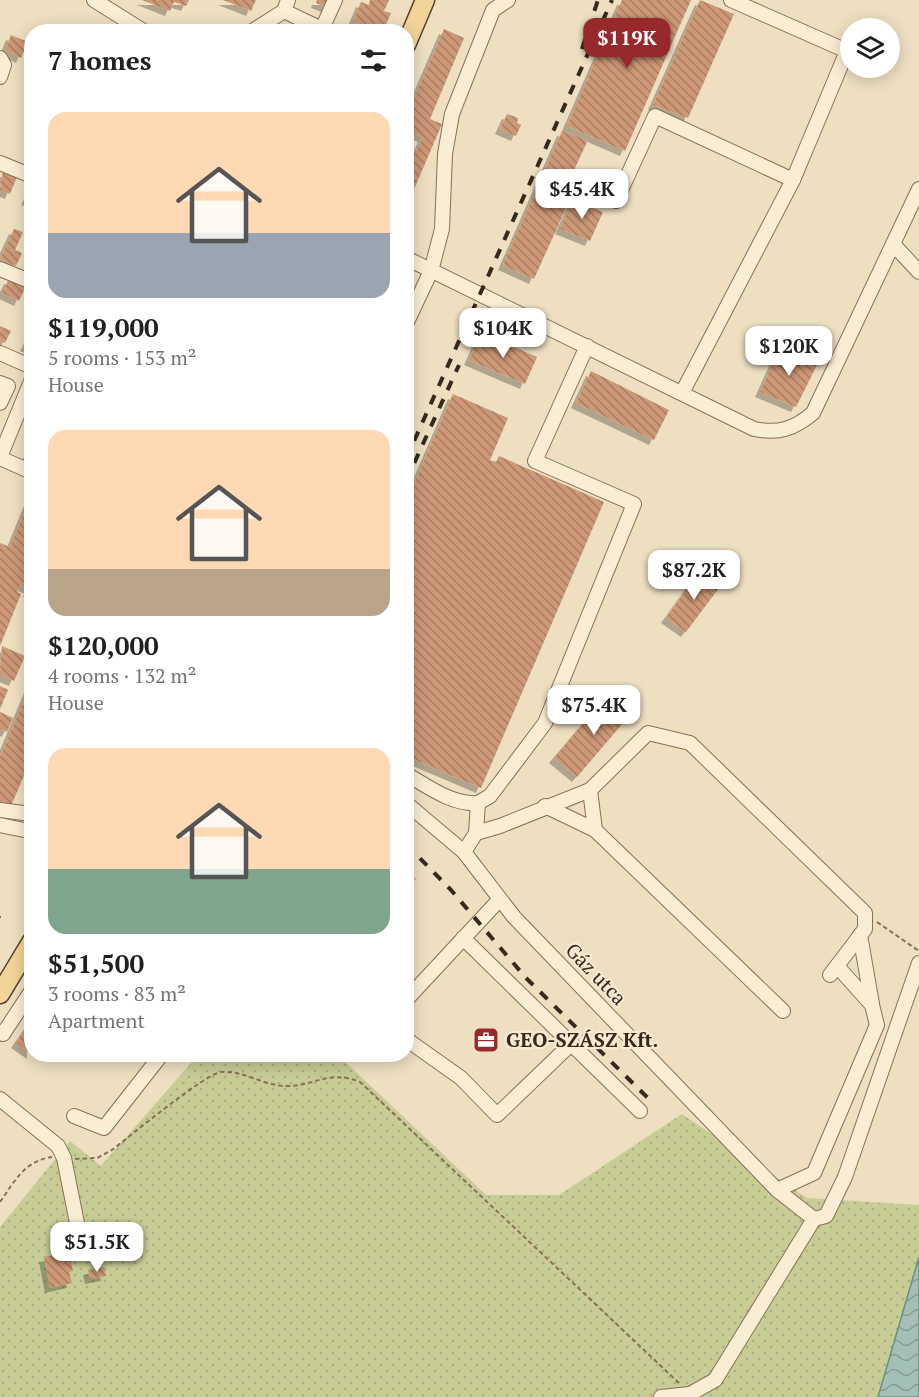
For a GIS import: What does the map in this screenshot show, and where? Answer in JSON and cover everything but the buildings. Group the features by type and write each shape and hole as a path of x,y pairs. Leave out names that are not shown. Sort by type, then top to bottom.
{"main road":[{"path":"414,26 425,0"},
{"path":"0,994 24,954"}],"street":[{"path":"94,0 132,24"},
{"path":"327,24 335,0"},
{"path":"414,307 431,271 442,229 445,154 452,114 493,10 508,0"},
{"path":"682,393 793,180 847,51 731,0"},
{"path":"262,24 286,6 315,24"},
{"path":"0,58 4,65 0,77"},
{"path":"616,201 655,116 793,180"},
{"path":"0,163 24,173"},
{"path":"414,262 754,429 769,432 798,426 813,413 919,189"},
{"path":"893,244 919,272"},
{"path":"0,269 24,279"},
{"path":"414,779 440,794 466,804 478,803 490,796 545,723 634,504 535,461 586,346"},
{"path":"0,353 24,364"},
{"path":"0,383 8,386 0,403"},
{"path":"24,399 0,458 24,464"},
{"path":"476,833 500,826 545,806 590,790 648,733 690,743 865,913 865,929 833,970 873,1005"},
{"path":"590,790 595,830"},
{"path":"464,852 476,833 478,803"},
{"path":"545,806 595,830 783,1011"},
{"path":"0,810 24,813"},
{"name":"Gáz utca","path":"414,812 464,852 514,917 777,1190 814,1219"},
{"path":"0,825 24,830"},
{"path":"414,991 500,899"},
{"path":"777,1190 814,1173 877,1025 860,935"},
{"path":"463,938 640,1112"},
{"path":"662,1397 690,1394 702,1389 719,1374 814,1219 826,1216 845,1177 919,963"},
{"path":"0,1032 3,1034 24,1002"},
{"path":"414,1045 461,1078 497,1115 571,1044"},
{"path":"74,1116 104,1128 156,1062"},
{"path":"0,1099 53,1140 63,1158 78,1228"}],"path":[{"path":"865,913 919,951"},
{"path":"0,1202 23,1169 30,1164 51,1157 97,1158 112,1150 182,1098 200,1081 220,1072 282,1086 306,1084 325,1076 345,1076 360,1082 690,1394"}],"green space":[{"path":"192,1062 345,1062 486,1195 559,1195 682,1114 807,1198 919,1205 919,1257 878,1397 0,1397 0,1227 70,1141 101,1166"}],"water":[{"path":"919,1257 919,1397 878,1397"}],"railway":[{"path":"582,49 598,0"},
{"path":"414,441 612,0"},
{"path":"414,463 459,365"},
{"path":"414,852 451,890 526,978 651,1101"}],"place":[{"name":"GEO-SZÁSZ Kft.","path":"486,1040"}]}
